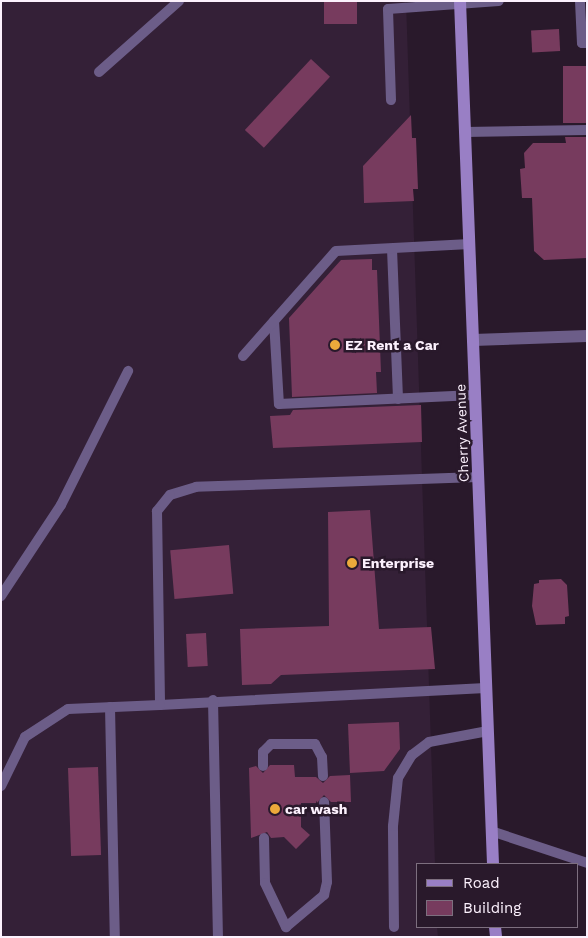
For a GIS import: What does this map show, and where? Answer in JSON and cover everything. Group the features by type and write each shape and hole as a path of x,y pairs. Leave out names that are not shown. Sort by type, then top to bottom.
{"main road":[{"name":"Cherry Avenue","path":"460,3 493,863"}],"street":[{"path":"473,340 587,336"}],"lane":[{"path":"99,72 179,1"},
{"path":"391,100 388,9 499,1"},
{"path":"580,1 582,43 587,43"},
{"path":"465,132 587,130"},
{"path":"243,356 336,251 470,244"},
{"path":"392,249 398,399"},
{"path":"274,321 279,404 475,395"},
{"path":"1,596 61,504 128,371"},
{"path":"160,705 157,512 170,495 196,487 478,478"},
{"path":"1,786 25,736 68,709 160,705 244,698 486,688"},
{"path":"213,700 218,937"},
{"path":"110,707 114,937"},
{"path":"394,927 392,826 398,778 412,755 429,742 488,731"},
{"path":"263,766 263,752 271,744 315,744 322,757 323,776"},
{"path":"264,838 265,883 286,932 324,895 327,882 324,802"},
{"path":"491,831 587,863"}],"shaded area":[{"path":"1,1 406,1 435,863 416,863 416,928 437,928 438,937 1,937"}],"building":[{"path":"324,1 357,1 357,24 324,24"},
{"path":"559,29 560,51 532,52 531,30"},
{"path":"311,59 330,77 264,148 245,130"},
{"path":"563,66 587,66 587,123 563,123"},
{"path":"411,115 412,138 416,138 418,189 413,189 414,201 364,203 363,166"},
{"path":"565,137 587,137 587,258 544,260 534,251 532,198 522,198 520,169 525,168 524,153 533,143 566,143"},
{"name":"EZ Rent a Car","path":"372,259 372,270 377,270 381,372 376,372 377,393 292,397 289,318 341,260"},
{"path":"421,405 422,442 273,448 270,416 290,415 293,410"},
{"path":"370,510 379,629 431,627 435,669 281,675 271,684 242,685 240,629 329,626 328,512"},
{"path":"229,545 233,594 174,599 170,550"},
{"path":"561,579 567,585 569,616 565,617 565,624 536,625 532,606 534,584 539,583 539,580"},
{"path":"206,633 208,666 188,667 186,634"},
{"path":"399,722 400,749 384,771 350,773 348,724"},
{"name":"car wash","path":"270,765 294,765 295,777 316,777 323,783 330,776 350,775 351,802 331,802 324,795 317,803 301,803 301,827 310,835 296,849 284,837 271,838 267,832 251,838 249,768 256,766 263,773"},
{"path":"98,767 101,855 71,856 68,768"}],"place":[{"name":"EZ Rent a Car","path":"335,345"},
{"name":"Enterprise","path":"352,563"},
{"name":"car wash","path":"275,809"}]}
